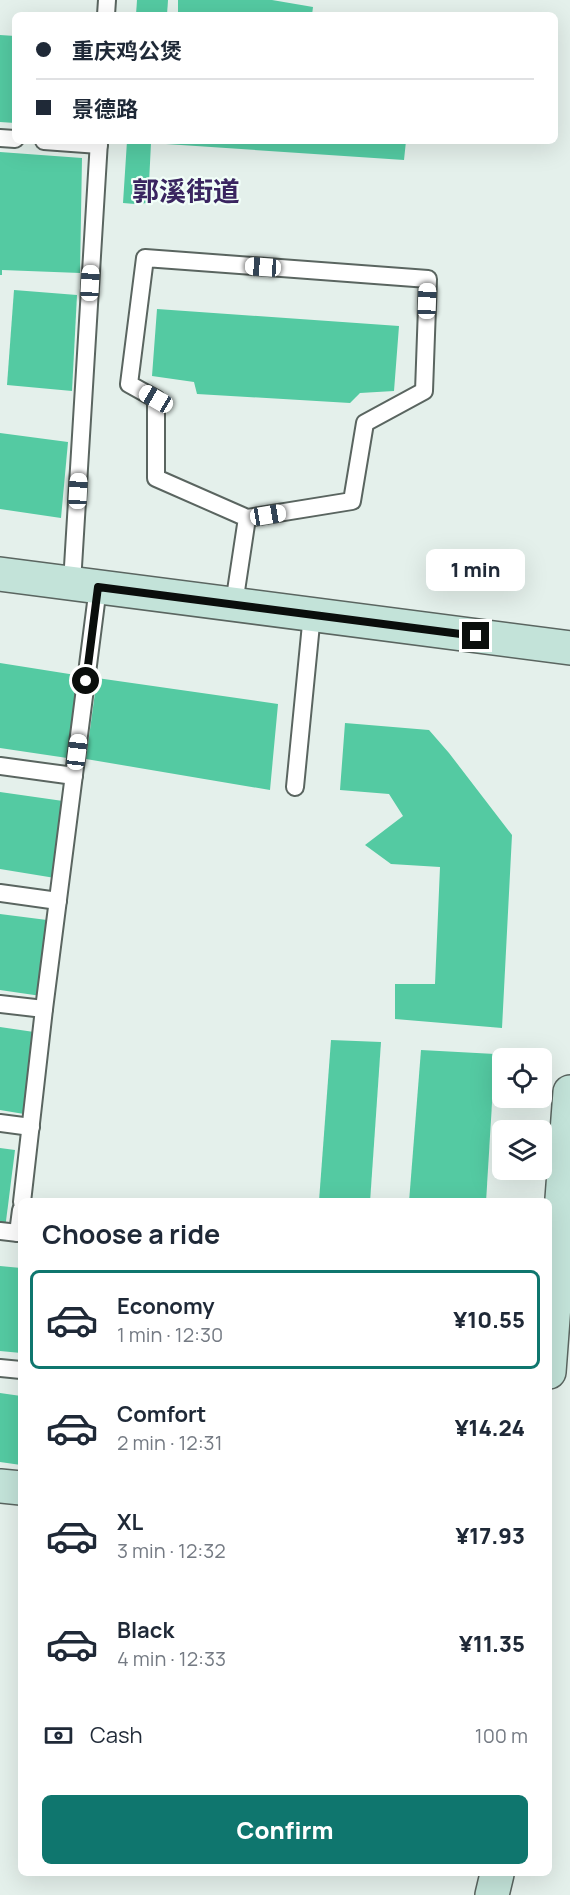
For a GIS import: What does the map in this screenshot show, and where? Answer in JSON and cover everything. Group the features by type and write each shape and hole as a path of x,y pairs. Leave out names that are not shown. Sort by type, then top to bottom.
{"main road":[{"path":"0,574 570,648"},
{"path":"552,1332 570,1092"},
{"path":"0,1486 18,1488"},
{"path":"492,1895 497,1876"}],"lane":[{"path":"22,1198 74,776 85,585 99,144"},
{"path":"145,258 428,279 424,391 365,423 351,501 247,518 156,478 156,399 129,384 145,258"},
{"path":"234,604 247,518"},
{"path":"295,787 312,614"},
{"path":"0,766 74,776"},
{"path":"0,893 58,901"},
{"path":"0,1004 44,1009"},
{"path":"0,1123 31,1127"},
{"path":"0,1232 18,1233"},
{"path":"0,1368 18,1370"}],"building":[{"path":"137,0 168,0 167,12 136,12"},
{"path":"178,0 272,0 313,7 312,12 178,12"},
{"path":"0,35 12,36 12,123 0,122"},
{"path":"127,144 151,144 148,203 123,203"},
{"path":"166,144 406,144 404,160"},
{"path":"0,152 82,158 80,273 2,270 2,275 0,275"},
{"path":"14,290 77,295 72,391 7,385"},
{"path":"157,309 399,326 394,391 360,393 350,403 197,394 194,382 152,376"},
{"path":"0,433 68,442 61,518 0,509"},
{"path":"0,663 82,676 74,759 0,748"},
{"path":"97,678 278,704 270,790 86,759"},
{"path":"345,723 429,730 512,835 502,1028 395,1019 395,984 435,984 440,867 391,864 365,845 403,816 389,794 340,790"},
{"path":"0,792 63,801 55,878 0,869"},
{"path":"0,914 47,920 41,996 0,990"},
{"path":"0,1027 34,1032 24,1114 0,1110"},
{"path":"331,1040 381,1042 370,1198 319,1198"},
{"path":"421,1050 492,1054 492,1103 486,1198 409,1198"},
{"path":"0,1148 15,1150 5,1229 0,1228"},
{"path":"0,1266 18,1268 18,1353 0,1351"},
{"path":"0,1393 18,1396 18,1465 0,1462"}],"district":[{"name":"郭溪街道","path":"186,192"}],"route":[{"path":"86,681 98,587 476,636"}]}
